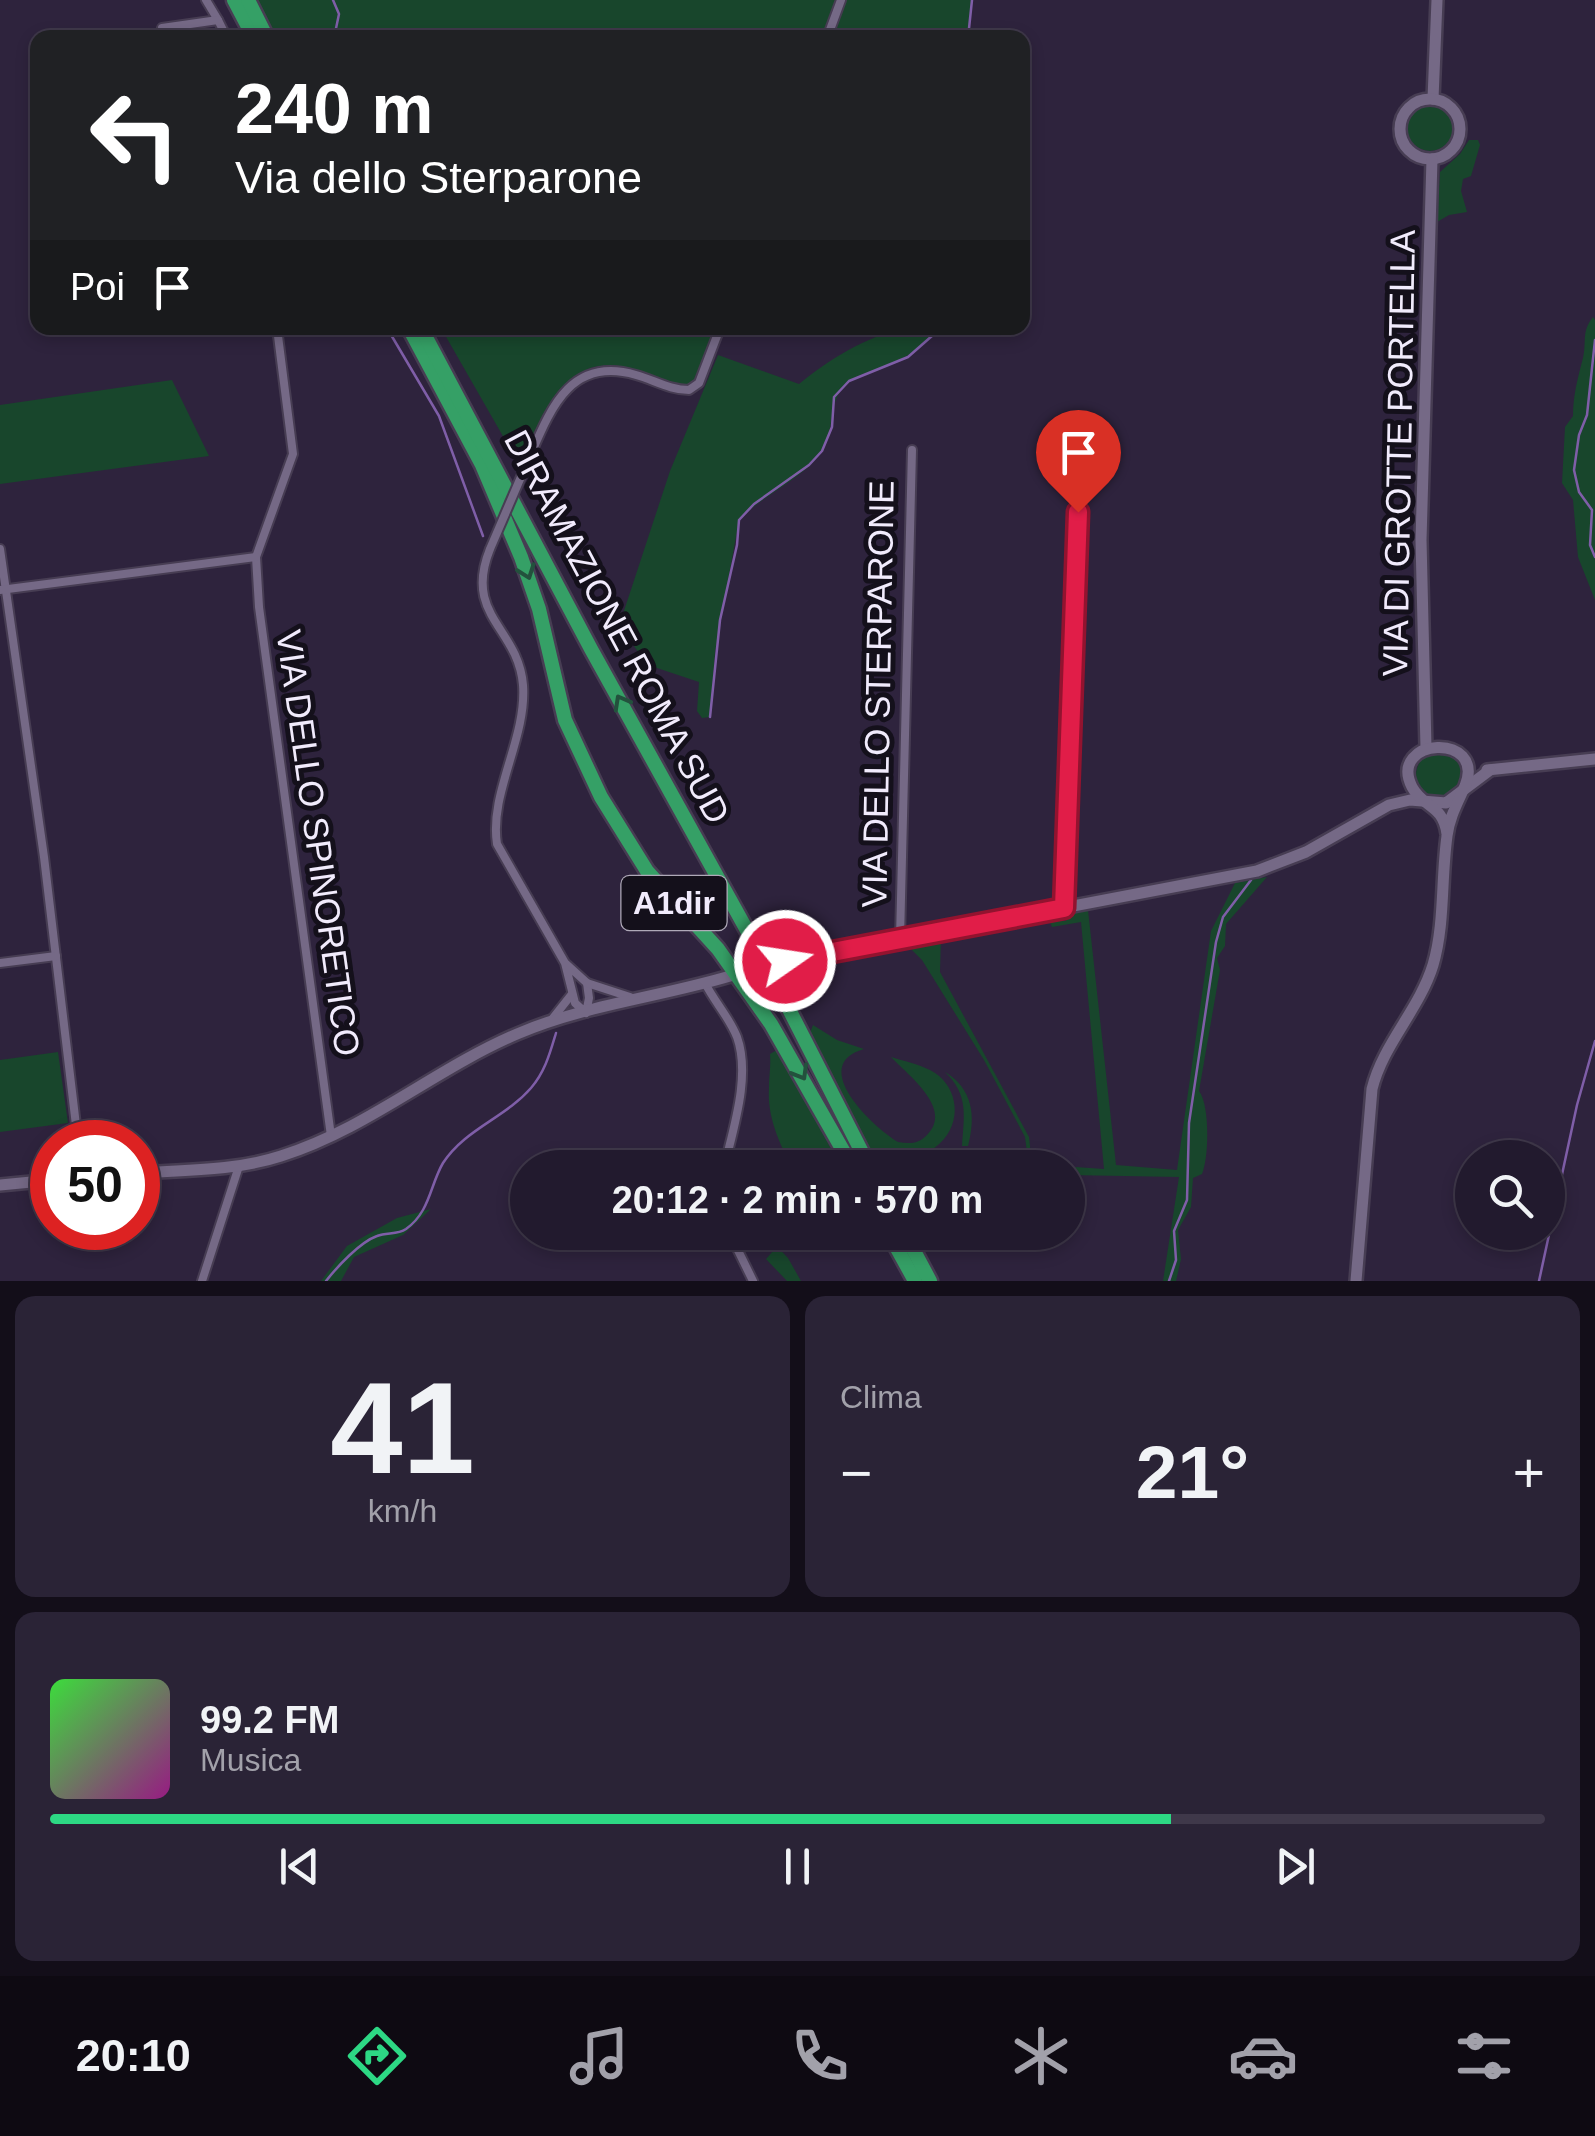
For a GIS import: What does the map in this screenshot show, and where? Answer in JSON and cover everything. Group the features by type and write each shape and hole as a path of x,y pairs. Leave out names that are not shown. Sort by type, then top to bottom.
{"highway":[{"path":"234,0 250,30"},
{"path":"248,0 264,30"},
{"name":"DIRAMAZIONE ROMA SUD","path":"413,335 482,465 524,564 566,720 608,810 647,872 724,956 771,1024 843,1150"},
{"name":"DIRAMAZIONE ROMA SUD","path":"425,335 772,975 861,1150"},
{"path":"898,1250 915,1281"},
{"path":"914,1250 930,1281"}],"main road":[{"path":"1433,99 1437,0"},
{"path":"1433,99 1450,106 1460,126 1454,148 1432,159 1421,158 1409,150 1400,126 1409,107 1433,99"},
{"name":"VIA DI GROTTE PORTELLA","path":"1426,748 1421,540 1432,159"},
{"path":"1389,805 1400,792 1418,753 1426,748 1444,746 1464,762 1490,770 1595,759"},
{"path":"1356,1281 1372,1089 1380,1064 1414,1008 1434,962 1447,834 1467,778 1464,762"},
{"path":"1409,770 1413,789 1442,816 1447,834"},
{"path":"785,961 1265,869 1318,846 1389,805 1410,800 1446,803 1490,770"},
{"path":"160,1172 239,1166 280,1156 331,1136 470,1058 550,1022 730,976"},
{"path":"0,1185 30,1182"}],"street":[{"path":"206,0 222,30"},
{"path":"830,30 841,0"},
{"path":"162,28 218,20"},
{"path":"3,589 256,557 293,454 279,335"},
{"path":"587,983 586,1013 577,1006 565,963 496,844 496,822 519,726 523,688 515,657 482,596 482,572 552,406 571,385 588,376 617,372 691,390 699,382 717,335"},
{"name":"VIA DELLO STERPARONE","path":"900,939 912,450"},
{"path":"1064,908 1080,477"},
{"path":"0,549 75,1120"},
{"name":"VIA DELLO SPINORETICO","path":"256,557 262,646 331,1136"},
{"path":"0,963 56,956"},
{"path":"565,963 587,983 639,1000"},
{"path":"706,983 733,1029 740,1054 737,1108 728,1150"},
{"path":"550,1022 572,994"},
{"path":"202,1281 239,1166"},
{"path":"738,1250 753,1281"}],"green space":[{"path":"256,0 838,0 827,30 272,30"},
{"path":"846,0 972,0 969,30 835,30"},
{"path":"1430,105 1446,112 1453,128 1446,144 1430,151 1414,144 1407,128 1414,112"},
{"path":"1469,140 1478,140 1480,145 1471,176 1463,179 1461,191 1467,212 1437,222 1440,172"},
{"path":"1593,317 1595,600 1578,557 1573,500 1562,483 1565,427 1573,416 1586,332"},
{"path":"445,335 713,335 697,377 688,386 606,365 571,379 546,410 520,466"},
{"path":"933,335 900,360 849,381 837,396 822,451 739,520 715,652 710,717 702,718 697,711 699,682 648,665 619,626 670,471 718,355 799,384 875,337"},
{"path":"172,380 209,456 0,484 0,405"},
{"path":"1439,752 1455,759 1462,775 1455,791 1439,798 1423,791 1416,775 1423,759"},
{"path":"1267,877 1226,924 1225,946 1217,958 1220,970 1199,1091 1207,1119 1204,1166 1202,1174 1193,1178 1191,1207 1178,1230 1181,1259 1176,1281 1163,1281 1179,1177 1085,1175 1085,1168 1104,1169 1081,922 951,934 1053,915 1054,921 1066,921 1068,912 1088,910 1116,1165 1177,1170 1211,931 1235,883"},
{"path":"941,935 940,972 1029,1137 1030,1150 1027,1150 1025,1137 984,1060 922,960 908,946 910,941"},
{"path":"813,1025 837,1040 864,1049 848,1057 842,1068 843,1082 861,1110 898,1142 914,1143 924,1138 934,1125 935,1114 926,1093 891,1057 939,1076 951,1092 955,1111 944,1139 931,1150 870,1150 810,1033"},
{"path":"777,1050 832,1150 784,1150 770,1109 770,1054"},
{"path":"58,1052 68,1120 30,1120 30,1128 0,1132 0,1060"},
{"path":"945,1072 962,1087 970,1104 968,1146 962,1146 961,1098"},
{"path":"431,1209 403,1235 354,1257 341,1281 321,1281 347,1246 397,1218"},
{"path":"780,1250 788,1258 801,1281 787,1281 766,1259 773,1251"}],"waterway":[{"path":"333,0 339,14 336,30"},
{"path":"969,30 972,0"},
{"path":"391,335 439,416 483,536"},
{"path":"710,717 720,620 739,520 822,451 832,427 834,397 849,381 908,357 933,335"},
{"path":"1595,340 1587,415 1579,435 1574,470 1579,492 1592,510 1590,545 1595,557"},
{"path":"1169,1281 1176,1260 1174,1231 1187,1200 1189,1123 1216,942 1223,917 1251,880"},
{"path":"326,1281 363,1244 377,1236 403,1231 414,1222 452,1151 536,1082 556,1033"},
{"path":"1539,1281 1595,1041"}],"tunnel":[{"path":"730,976 785,961"}],"route":[{"path":"785,961 1064,908 1078,512"}]}
